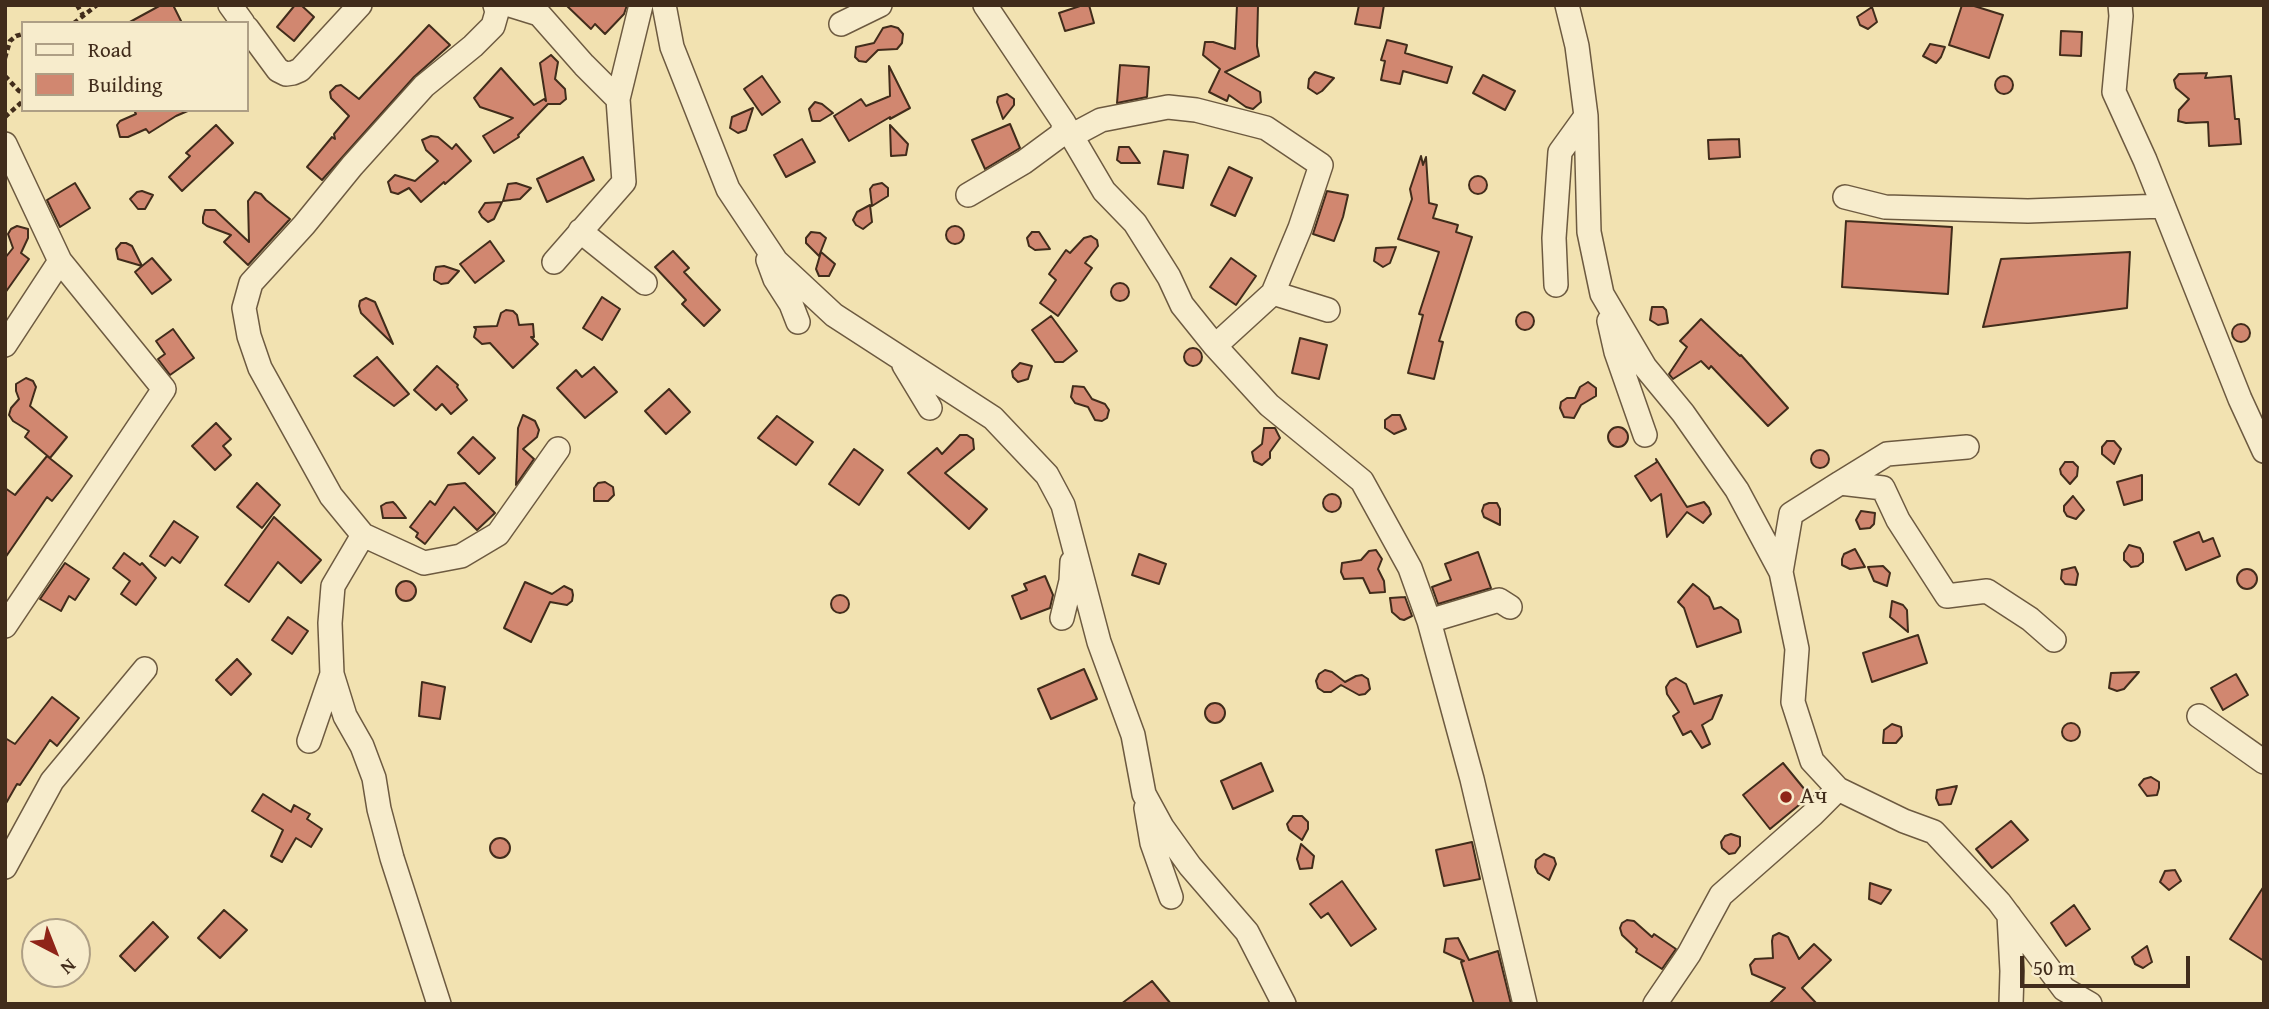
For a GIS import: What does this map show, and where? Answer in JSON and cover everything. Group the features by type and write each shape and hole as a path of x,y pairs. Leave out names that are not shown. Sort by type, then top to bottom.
{"street":[{"path":"230,5 242,21"},
{"path":"248,29 278,70 286,74 293,73 300,70 360,5"},
{"path":"495,5 497,12 493,26 424,86 352,166 304,225 251,283 244,308 249,336 260,368 331,496 363,535 424,563 461,556 498,534 558,449"},
{"path":"510,5 539,14 618,99"},
{"path":"554,262 624,182 618,99 641,5"},
{"path":"664,5 672,47 728,189 759,221 776,261 834,315 993,418 1047,475 1063,505 1099,642 1133,735 1152,843 1171,897"},
{"path":"841,24 880,5"},
{"path":"985,5 1104,191 1135,223 1169,277 1182,305 1269,405 1362,481 1410,568 1429,621 1472,779 1525,1004"},
{"path":"1567,5 1577,46 1586,116 1589,232 1616,352 1645,435"},
{"path":"2120,5 2114,92 2145,160 2240,399 2264,451"},
{"path":"968,195 1024,162 1067,130 1101,120 1168,107 1266,128 1321,164 1300,228 1273,293 1215,346"},
{"path":"1556,285 1554,238 1560,152 1586,116"},
{"path":"5,626 164,389 60,261 8,157"},
{"path":"1845,197 1885,206 2028,211 2163,206"},
{"path":"759,221 775,279 791,304 798,322"},
{"path":"580,232 645,283"},
{"path":"5,345 60,261"},
{"path":"1273,293 1328,310"},
{"path":"1602,294 1645,367 1683,413 1737,490 1781,572 1797,649 1793,702 1812,761 1838,789 1904,821 1934,832 2009,915 2064,989 2090,1004"},
{"path":"899,356 930,408"},
{"path":"1781,572 1791,514 1887,454 1967,447"},
{"path":"1839,483 1883,488 1898,520 1947,596 1987,591 2030,619 2053,640"},
{"path":"363,535 333,586 330,623 332,674 345,716 362,746 374,778 391,858 439,1004"},
{"path":"1062,618 1071,581 1073,542"},
{"path":"1429,621 1499,600 1510,607"},
{"path":"5,867 52,781 145,669"},
{"path":"309,741 332,674"},
{"path":"2199,716 2264,762"},
{"path":"1655,1004 1689,954 1721,895 1838,789"},
{"path":"1144,794 1162,827 1190,866 1247,932 1284,1004"},
{"path":"2009,915 2011,1004"}],"path":[{"path":"77,5 83,15"},
{"path":"76,21 97,5"},
{"path":"5,58 10,41 21,35"},
{"path":"5,76 21,92"},
{"path":"5,117 21,103"}],"building":[{"path":"161,5 173,5 181,21 132,21"},
{"path":"295,5 301,5 314,17 294,41 277,27"},
{"path":"566,5 627,5 624,14 605,34 595,24 591,29"},
{"path":"1089,5 1094,23 1065,31 1059,13"},
{"path":"1237,5 1258,5 1259,56 1225,72 1260,92 1261,102 1253,109 1229,95 1227,101 1209,92 1220,69 1203,55 1205,42 1235,49"},
{"path":"1359,5 1384,5 1380,28 1355,24"},
{"path":"1962,5 1971,5 2003,15 1989,58 1949,45"},
{"path":"1872,7 1877,22 1868,29 1860,25 1857,17"},
{"path":"429,25 450,45 414,77 322,180 307,167 332,137 335,139 334,134 349,116 331,98 330,92 341,85 359,99"},
{"path":"883,28 898,28 903,34 902,43 897,49 878,50 866,62 855,57 856,47 874,43"},
{"path":"2061,31 2082,32 2081,56 2060,55"},
{"path":"1387,40 1407,45 1405,53 1452,67 1447,83 1403,71 1400,84 1381,80 1385,61 1381,60"},
{"path":"1930,44 1945,47 1936,63 1923,56"},
{"path":"551,55 558,62 555,79 565,89 566,99 560,104 548,104 519,137 494,153 483,136 513,118 480,107 474,98 501,68 534,105 544,99 546,101 540,63"},
{"path":"1120,65 1149,67 1147,97 1117,103"},
{"path":"889,66 910,108 849,141 834,116 861,99 866,106 890,96"},
{"path":"1315,72 1334,78 1317,94 1308,88 1309,79"},
{"path":"2207,73 2205,78 2231,76 2235,119 2239,119 2241,144 2209,146 2208,122 2178,121 2179,110 2189,99 2176,88 2174,80 2179,74"},
{"path":"1483,75 1515,91 1505,110 1473,93"},
{"path":"762,76 780,102 762,115 744,89"},
{"path":"2004,76 2010,79 2013,85 2010,91 2004,94 1998,91 1995,85 1998,79"},
{"path":"1007,94 1014,99 1014,105 1003,119 997,102 998,97"},
{"path":"815,102 833,113 820,121 812,121 809,109"},
{"path":"753,108 746,130 738,133 730,128 732,117"},
{"path":"135,112 185,112 149,133 146,129 128,137 120,137 117,125 136,114"},
{"path":"1010,124 1020,148 985,169 972,140"},
{"path":"216,125 233,143 182,191 169,177 190,156 186,153"},
{"path":"890,125 908,144 906,155 891,156"},
{"path":"431,136 438,137 452,149 456,144 471,161 421,202 409,188 398,194 391,192 388,182 395,175 415,181 438,161 426,150 422,140"},
{"path":"802,139 815,162 786,177 774,155"},
{"path":"1739,139 1740,157 1709,159 1708,140"},
{"path":"1119,147 1129,147 1140,163 1121,163 1117,160"},
{"path":"1164,151 1188,155 1183,188 1158,184"},
{"path":"1421,156 1423,165 1426,157 1429,203 1437,205 1433,218 1458,225 1456,232 1472,237 1439,341 1443,342 1434,379 1408,373 1423,315 1419,314 1439,252 1398,239 1412,199 1410,189"},
{"path":"583,157 594,180 547,202 537,179"},
{"path":"1229,167 1252,178 1235,216 1211,205"},
{"path":"1474,176 1482,176 1487,185 1485,192 1474,194 1469,189 1469,181"},
{"path":"75,183 90,208 60,227 47,200"},
{"path":"516,183 531,188 520,199 503,201 508,184"},
{"path":"882,183 888,188 888,196 872,206 870,189 873,185"},
{"path":"142,191 153,195 145,209 138,209 130,199"},
{"path":"1327,191 1348,195 1334,241 1313,234"},
{"path":"255,192 290,219 248,265 224,242 231,235 207,226 203,223 203,217 205,210 215,210 249,242 248,201"},
{"path":"502,202 494,219 488,222 479,212 485,203"},
{"path":"870,205 872,222 863,229 853,220 857,212"},
{"path":"1846,221 1952,227 1948,294 1842,287"},
{"path":"17,226 28,229 28,238 21,253 29,259 5,293 5,258 13,248 8,234"},
{"path":"955,226 961,229 964,235 961,241 955,244 949,241 946,235 949,229"},
{"path":"811,232 820,233 826,238 819,256 806,243"},
{"path":"1032,232 1039,232 1050,249 1035,250 1029,246 1027,238"},
{"path":"1091,236 1097,240 1098,246 1085,263 1092,268 1058,316 1040,303 1056,280 1049,274 1066,250 1070,253 1084,238"},
{"path":"490,241 504,261 475,283 460,264"},
{"path":"121,243 132,246 142,266 118,259 116,249"},
{"path":"1396,247 1390,263 1383,267 1374,261 1376,248"},
{"path":"673,251 689,268 684,272 720,310 704,326 682,304 686,300 655,267"},
{"path":"821,252 835,264 829,276 819,276 816,269"},
{"path":"2130,252 2127,308 1983,327 2001,259"},
{"path":"152,258 171,280 152,294 135,272"},
{"path":"1231,258 1256,276 1236,305 1210,287"},
{"path":"444,266 459,271 448,283 441,284 434,280 434,274 436,267"},
{"path":"1120,283 1128,288 1129,292 1124,300 1120,301 1112,296 1111,292 1116,284"},
{"path":"602,297 620,309 602,340 583,328"},
{"path":"366,298 375,302 393,344 361,313 360,301"},
{"path":"1652,307 1663,307 1666,310 1668,323 1658,325 1650,320"},
{"path":"506,310 517,315 519,325 533,324 534,337 531,337 538,344 513,368 490,343 482,344 474,337 474,327 497,326 501,313"},
{"path":"1521,312 1529,312 1534,321 1532,328 1521,330 1516,325 1516,317"},
{"path":"1051,316 1077,351 1063,362 1055,362 1032,330"},
{"path":"1701,319 1741,355 1788,408 1768,426 1711,366 1709,369 1701,361 1673,379 1669,374 1687,347 1680,341"},
{"path":"2241,324 2247,327 2250,333 2247,339 2241,342 2235,339 2232,333 2235,327"},
{"path":"173,329 194,358 170,375 158,359 165,354 156,341"},
{"path":"1300,338 1327,345 1319,379 1292,373"},
{"path":"1193,348 1199,351 1202,357 1199,363 1193,366 1187,363 1184,357 1187,351"},
{"path":"377,357 409,394 394,406 354,376"},
{"path":"1020,363 1032,366 1028,379 1018,382 1012,371"},
{"path":"437,366 458,385 467,400 451,414 442,404 436,410 414,390"},
{"path":"594,367 617,392 585,418 557,388 576,370 582,377"},
{"path":"26,378 33,381 36,387 30,406 67,437 50,458 25,437 29,431 13,421 9,415 19,399 16,384"},
{"path":"1588,382 1596,388 1596,396 1581,405 1574,418 1564,417 1560,408 1561,402 1567,398 1575,398 1580,387"},
{"path":"1073,386 1084,387 1092,399 1105,404 1109,410 1107,418 1102,421 1095,420 1088,407 1075,403 1071,397"},
{"path":"669,389 690,412 666,434 645,411"},
{"path":"523,415 535,421 539,430 537,437 523,449 534,459 516,485 518,428"},
{"path":"1392,415 1400,415 1406,429 1394,434 1385,428 1385,420"},
{"path":"777,416 813,442 796,465 758,438"},
{"path":"216,423 231,439 223,446 231,455 215,470 192,446"},
{"path":"1618,427 1625,430 1628,437 1625,444 1618,447 1611,444 1608,437 1611,430"},
{"path":"1264,428 1275,428 1280,438 1270,452 1270,458 1262,465 1254,461 1252,452 1262,444"},
{"path":"960,435 973,439 974,449 945,473 987,509 969,529 908,473 937,448 942,454"},
{"path":"473,437 495,458 479,474 458,453"},
{"path":"2107,441 2114,441 2121,449 2114,464 2102,454 2102,447"},
{"path":"854,449 883,470 859,505 829,484"},
{"path":"1820,450 1826,453 1829,459 1826,465 1820,468 1814,465 1811,459 1814,453"},
{"path":"47,456 72,476 52,501 47,497 5,558 5,488 15,495"},
{"path":"1656,459 1687,507 1704,502 1709,508 1711,514 1703,523 1687,512 1667,537 1661,494 1651,501 1635,476 1657,462"},
{"path":"2065,462 2073,462 2078,467 2077,476 2070,484 2061,474 2060,469"},
{"path":"2142,475 2142,500 2124,505 2117,482"},
{"path":"605,482 613,487 614,495 608,501 594,501 594,488 598,483"},
{"path":"257,483 280,505 262,528 237,507"},
{"path":"465,483 495,513 477,530 454,507 425,544 416,537 418,533 410,527 430,501 435,505 448,485"},
{"path":"1332,494 1338,497 1341,503 1338,509 1332,512 1326,509 1323,503 1326,497"},
{"path":"2073,496 2084,510 2076,519 2067,516 2064,511 2064,506"},
{"path":"393,502 406,518 383,518 381,506"},
{"path":"1497,503 1500,509 1500,525 1484,517 1484,505"},
{"path":"1861,511 1875,513 1874,524 1870,528 1860,529 1856,520"},
{"path":"274,517 321,560 301,583 278,562 249,602 225,585"},
{"path":"174,521 198,537 180,563 172,557 165,566 150,556"},
{"path":"2199,532 2203,542 2213,538 2220,556 2186,570 2174,542"},
{"path":"2129,545 2140,548 2143,554 2143,562 2138,566 2131,567 2124,560 2124,553"},
{"path":"1855,549 1865,567 1850,569 1842,565 1844,554"},
{"path":"1376,550 1382,559 1378,569 1384,581 1385,592 1370,593 1363,578 1344,579 1341,572 1342,563 1361,560 1369,551"},
{"path":"1478,552 1491,588 1438,604 1432,587 1451,580 1445,564"},
{"path":"124,553 140,565 142,563 156,578 136,605 121,594 130,581 113,568"},
{"path":"1139,554 1166,564 1159,584 1132,575"},
{"path":"65,563 89,579 75,600 69,596 61,611 40,599"},
{"path":"1883,566 1890,573 1887,586 1874,581 1868,567"},
{"path":"2075,567 2078,574 2076,585 2065,584 2061,579 2062,570"},
{"path":"2247,569 2254,572 2257,579 2254,586 2247,589 2240,586 2237,579 2240,572"},
{"path":"1045,576 1053,595 1050,608 1021,619 1012,596 1027,590 1024,584"},
{"path":"406,581 413,584 416,591 413,598 406,601 399,598 396,591 399,584"},
{"path":"525,582 552,594 564,586 572,590 573,595 572,601 567,605 550,602 531,642 504,628"},
{"path":"1693,584 1709,597 1714,609 1721,607 1738,620 1741,632 1697,647 1684,608 1678,602"},
{"path":"840,595 848,600 849,604 844,612 840,613 832,608 831,604 836,596"},
{"path":"1405,597 1412,616 1404,620 1392,612 1390,598"},
{"path":"1892,601 1903,605 1907,610 1908,632 1890,617"},
{"path":"288,617 308,631 292,654 272,640"},
{"path":"1918,635 1927,663 1872,682 1863,653"},
{"path":"237,659 251,674 231,695 216,680"},
{"path":"1084,669 1097,699 1051,719 1038,689"},
{"path":"1325,670 1345,682 1362,675 1368,679 1370,689 1359,695 1341,685 1331,692 1324,692 1318,688 1316,681 1319,674"},
{"path":"2139,672 2124,689 2117,691 2109,688 2111,673"},
{"path":"2236,674 2248,695 2223,710 2211,688"},
{"path":"1676,678 1686,684 1694,704 1722,695 1712,719 1702,725 1710,744 1702,748 1691,731 1683,735 1673,716 1679,712 1667,694 1666,687"},
{"path":"422,682 445,687 440,719 419,716"},
{"path":"52,697 79,718 57,746 50,740 5,805 5,738 15,744"},
{"path":"1211,703 1219,703 1225,713 1219,723 1211,723 1205,717 1205,709"},
{"path":"2071,723 2077,726 2080,732 2077,738 2071,741 2065,738 2062,732 2065,726"},
{"path":"1892,724 1901,727 1902,736 1896,743 1883,743 1884,730"},
{"path":"1261,763 1273,791 1233,809 1221,781"},
{"path":"1783,763 1810,796 1770,829 1743,795"},
{"path":"2151,777 2159,782 2159,788 2157,795 2147,796 2139,785 2144,779"},
{"path":"1957,786 1951,804 1939,805 1937,790"},
{"path":"263,794 291,812 294,805 310,814 307,819 322,829 311,847 296,838 282,862 271,856 283,830 252,811"},
{"path":"1293,816 1302,816 1308,822 1308,829 1302,840 1289,830 1287,824"},
{"path":"2011,821 2028,840 1992,868 1976,849"},
{"path":"1731,834 1740,837 1740,846 1735,853 1729,854 1722,848 1721,842 1725,836"},
{"path":"500,838 507,841 510,848 507,855 500,858 493,855 490,848 493,841"},
{"path":"1472,842 1480,879 1444,886 1436,850"},
{"path":"1301,844 1314,856 1312,868 1300,869 1297,859"},
{"path":"1544,854 1554,858 1556,864 1549,880 1538,873 1535,867 1536,860"},
{"path":"2175,870 2181,881 2169,890 2160,882 2165,871"},
{"path":"1342,881 1376,929 1351,946 1328,913 1321,918 1310,904"},
{"path":"1870,883 1891,890 1881,904 1869,899"},
{"path":"2264,886 2264,961 2230,939"},
{"path":"2074,905 2090,929 2066,946 2051,923"},
{"path":"224,910 247,930 220,958 198,938"},
{"path":"1627,920 1634,921 1652,937 1654,934 1676,949 1662,969 1636,952 1637,949 1622,935 1620,928"},
{"path":"153,922 168,937 135,971 120,956"},
{"path":"1779,933 1788,937 1799,959 1814,944 1831,960 1802,988 1817,1004 1769,1004 1785,988 1752,974 1750,965 1755,959 1773,958 1773,936"},
{"path":"1458,938 1469,960 1498,951 1511,1004 1474,1004 1461,962 1464,961 1444,952 1446,939"},
{"path":"2147,946 2152,962 2143,968 2135,964 2132,957"},
{"path":"1152,981 1171,1004 1121,1004"}],"place":[{"name":"Ач","path":"1786,797"}]}
